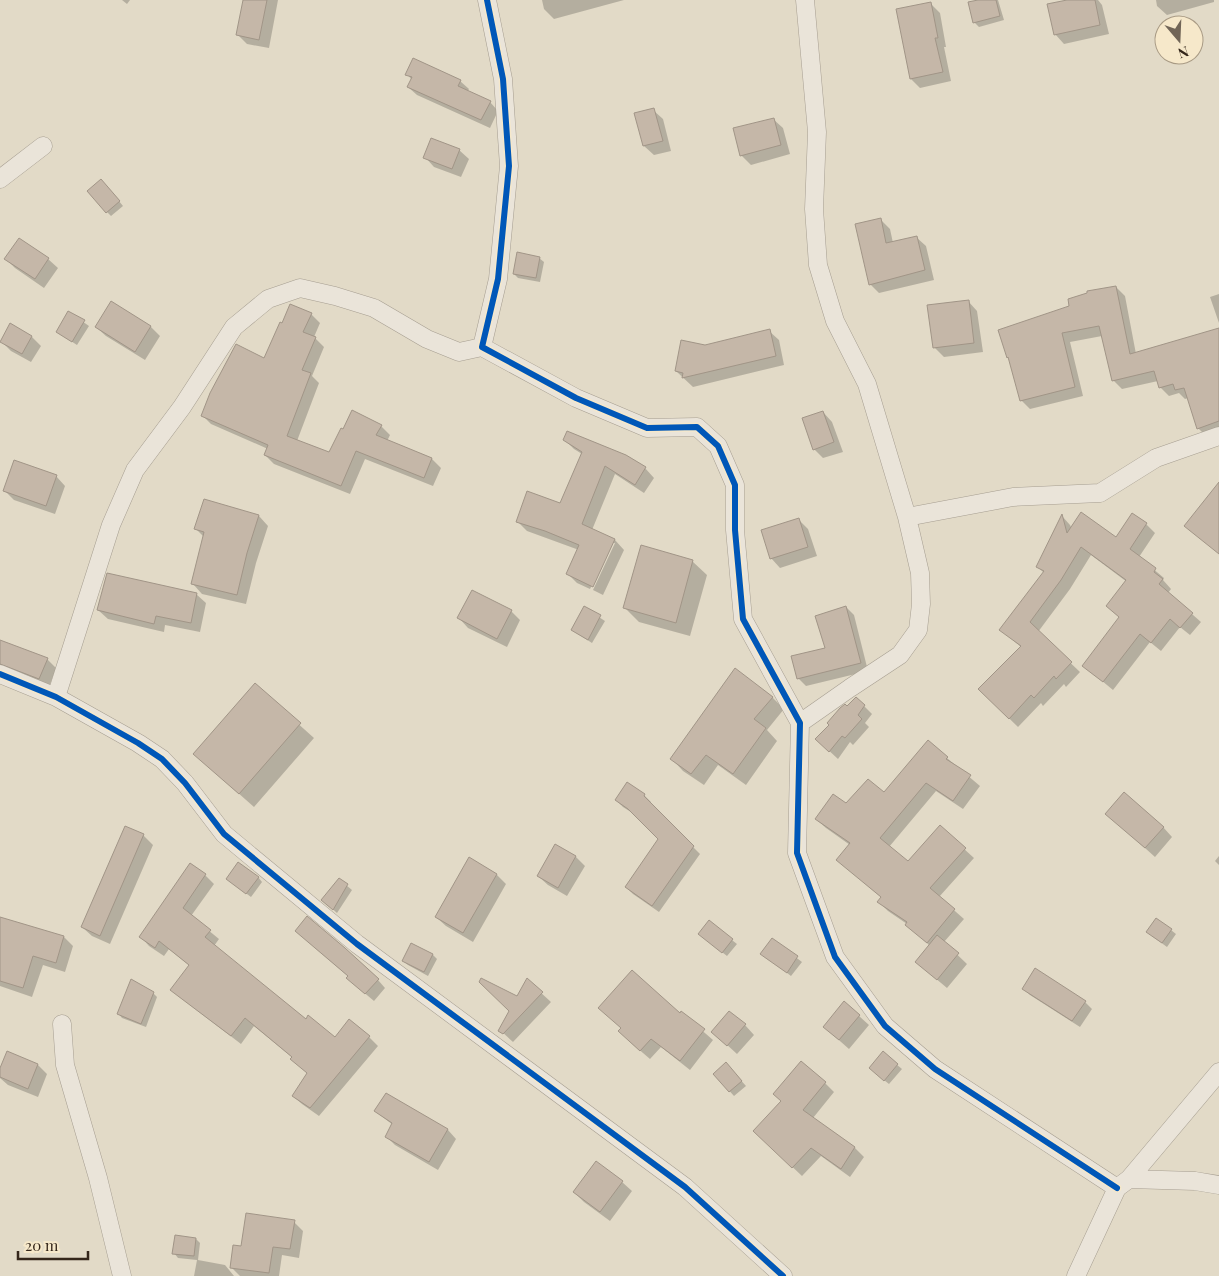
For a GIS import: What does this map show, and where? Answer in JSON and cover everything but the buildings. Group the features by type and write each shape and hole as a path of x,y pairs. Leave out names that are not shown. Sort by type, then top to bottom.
{"street":[{"path":"482,347 498,279 509,166 503,79 487,0"},
{"path":"800,723 900,655 918,630 920,604 920,573 907,517 867,384 835,321 818,265 814,209 817,132 805,0"},
{"path":"0,179 43,146"},
{"path":"56,697 111,525 135,470 182,407 234,327 268,299 300,288 335,296 374,308 427,339 459,352 482,347 576,398 647,428 697,427 718,446 736,485 735,530 743,619 800,723 797,853 835,957 884,1026 935,1068 1123,1184 1195,1181 1219,1185"},
{"path":"907,517 1013,497 1100,493 1156,458 1219,436"},
{"path":"0,674 56,697 138,743 162,759 185,783 224,834 357,944 685,1187 783,1276"},
{"path":"62,1024 65,1065 98,1178 122,1276"},
{"path":"1076,1276 1123,1184 1219,1072"}],"cycle path":[{"path":"487,0 503,79 509,166 498,279 482,347 576,398 647,428 697,427 718,446 735,485 735,530 743,619 800,723 797,853 835,957 885,1026 935,1069 1117,1188"},
{"path":"0,674 56,697 138,743 162,759 185,783 224,834 357,944 685,1187 783,1276"}]}
